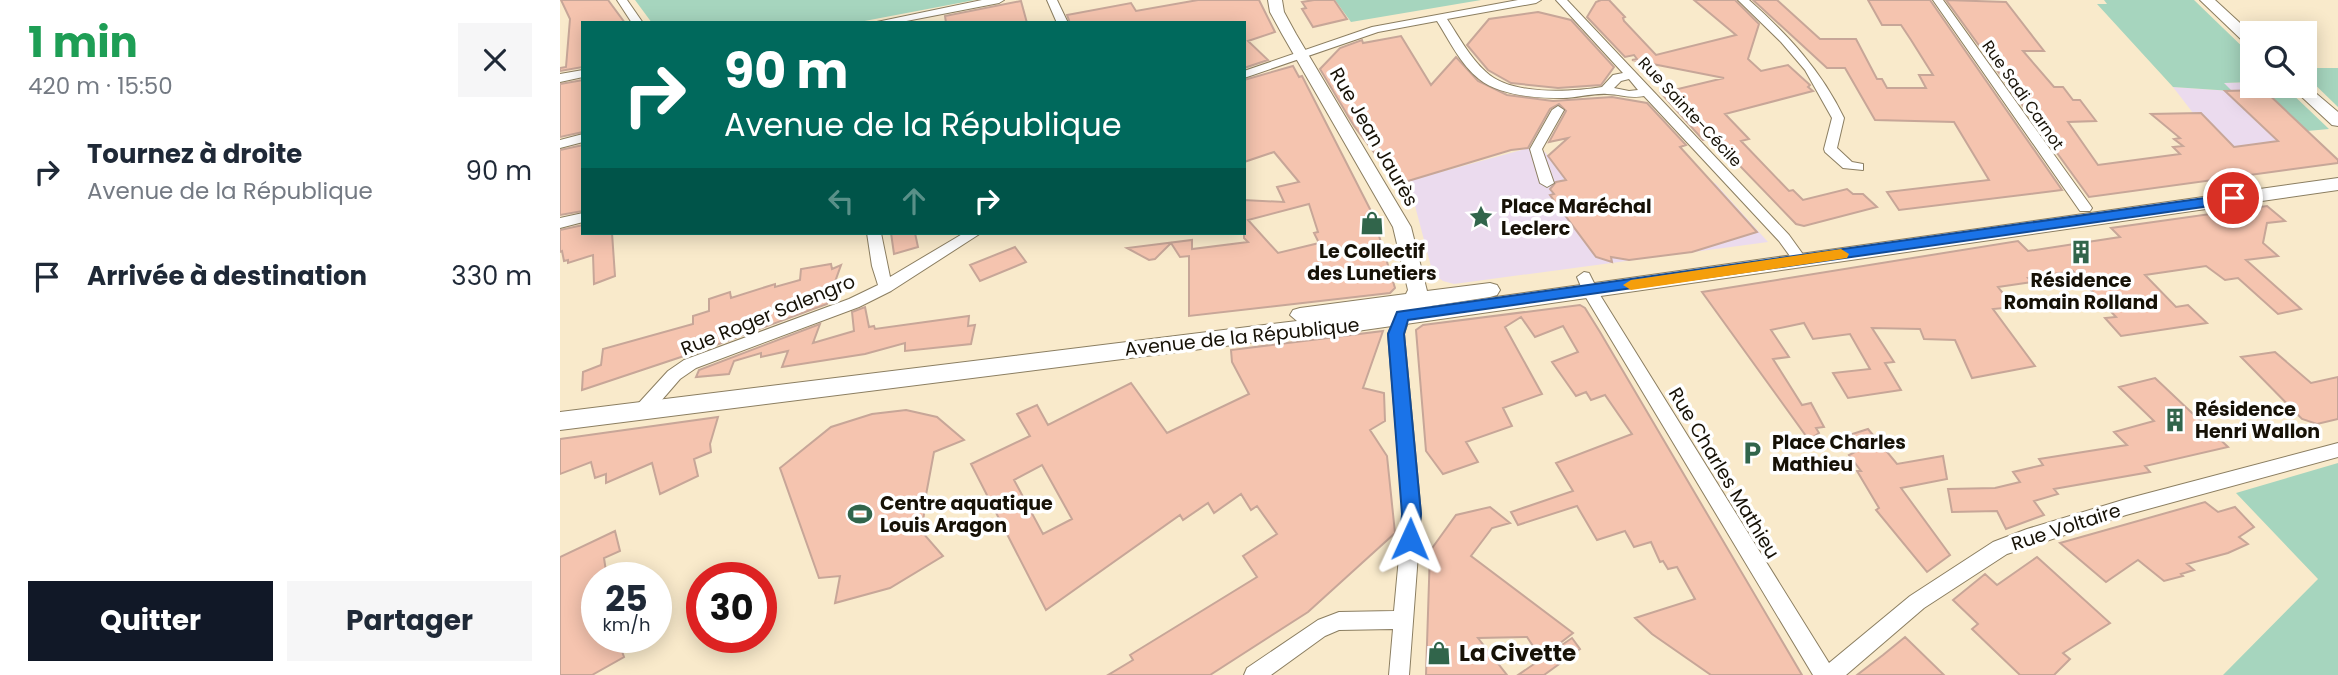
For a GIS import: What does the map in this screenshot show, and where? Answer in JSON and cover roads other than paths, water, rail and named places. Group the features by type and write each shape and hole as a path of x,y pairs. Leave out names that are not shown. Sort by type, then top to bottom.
{"main road":[{"name":"Rue Jean Jaurès","path":"1275,0 1277,12 1301,55 1402,227 1418,290 1408,308"},
{"path":"2207,0 2240,31"},
{"path":"2310,98 2335,122"},
{"name":"Avenue de la République","path":"1796,254 2085,208 2338,173"},
{"name":"Avenue de la République","path":"560,409 647,404 1357,324 1408,308 1796,254 2338,184"},
{"name":"Avenue de la République","path":"560,421 647,404"}],"street":[{"path":"622,0 637,21"},
{"path":"888,21 999,0"},
{"path":"1052,0 1062,21"},
{"path":"1246,74 1376,29 1536,0"},
{"name":"Rue Sainte-Cécile","path":"1561,0 1796,254"},
{"path":"1743,0 1788,40 1820,79 1838,117 1830,149 1848,165 1858,167"},
{"name":"Rue Sadi Carnot","path":"1938,0 2085,208"},
{"path":"1440,17 1483,78 1545,95 1563,92 1577,96 1606,90 1629,95 1647,92"},
{"path":"560,78 581,73"},
{"path":"1606,90 1617,78 1632,75"},
{"path":"1545,95 1558,110"},
{"path":"1547,183 1536,149 1558,110 1577,105 1577,96"},
{"path":"560,144 581,139"},
{"path":"560,223 581,218"},
{"path":"874,235 879,266 886,287"},
{"name":"Rue Roger Salengro","path":"647,404 674,375 690,364 829,314 886,287 971,235"},
{"name":"Rue Charles Mathieu","path":"1587,284 1815,662 1828,675"},
{"path":"1399,675 1412,514 1396,334 1408,308"},
{"name":"Rue Voltaire","path":"1828,675 1917,602 2000,548 2027,537 2126,508 2338,450"},
{"path":"1254,675 1318,629 1339,621 1403,620"}],"place":[{"name":"Place Maréchal Leclerc","path":"1481,217"},
{"name":"Le Collectif des Lunetiers","path":"1372,223"},
{"name":"Résidence Romain Rolland","path":"2081,252"},
{"name":"Résidence Henri Wallon","path":"2175,420"},
{"name":"Place Charles Mathieu","path":"1752,453"},
{"name":"Centre aquatique Louis Aragon","path":"860,514"},
{"name":"La Civette","path":"1439,653"}]}
